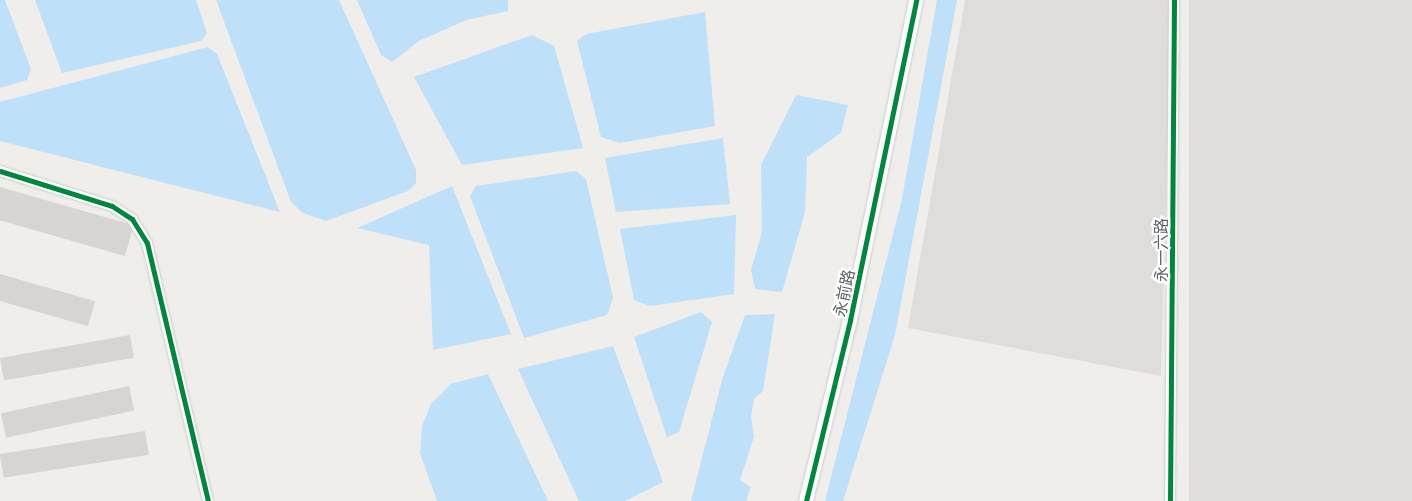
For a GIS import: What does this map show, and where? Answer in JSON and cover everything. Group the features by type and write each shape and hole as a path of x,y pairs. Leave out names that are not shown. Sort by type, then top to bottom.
{"street":[{"name":"永前路","path":"806,501 850,320 916,0"},
{"name":"永一六路","path":"1170,501 1174,0"},
{"path":"0,171 112,206 132,219 147,242 208,501"}],"shaded area":[{"path":"965,0 1171,0 1161,376 908,328"},
{"path":"1189,0 1412,0 1412,501 1189,501"}],"water":[{"path":"0,0 5,0 31,69 27,80 0,88"},
{"path":"35,0 196,0 207,33 201,41 62,73"},
{"path":"216,0 339,0 416,170 416,183 408,191 326,221 303,213 291,202"},
{"path":"357,0 508,0 508,11 466,20 419,41 392,62 381,55"},
{"path":"937,0 957,0 895,335 843,501 825,501 902,199"},
{"path":"705,12 715,126 620,143 601,137 577,41 586,34"},
{"path":"532,35 554,46 583,148 462,165 414,77"},
{"path":"208,47 217,54 280,212 0,141 0,102"},
{"path":"796,95 848,105 841,133 807,157 805,212 782,292 755,289 751,270 762,232 761,165"},
{"path":"723,138 730,204 616,212 605,158"},
{"path":"576,171 586,179 613,298 607,315 524,338 470,196 476,186"},
{"path":"452,186 511,334 433,350 429,245 357,228"},
{"path":"736,215 734,294 650,306 634,300 620,229"},
{"path":"701,312 712,322 679,432 667,437 634,337"},
{"path":"775,314 763,391 754,399 751,416 754,437 740,480 751,487 746,501 691,501 722,380 745,315"},
{"path":"613,346 663,482 625,501 579,501 518,369"},
{"path":"488,374 548,501 437,501 420,453 422,426 431,404 451,384"}],"building":[{"path":"0,187 134,225 125,256 0,220"},
{"path":"0,274 95,301 88,326 0,301"},
{"path":"130,335 134,358 4,381 0,358"},
{"path":"129,386 134,410 6,438 1,413"},
{"path":"145,431 149,455 4,478 0,454"}],"cycle path":[{"path":"806,501 850,320 916,0"},
{"path":"1170,501 1174,0"},
{"path":"0,171 112,206 132,219 147,243 208,501"}]}
